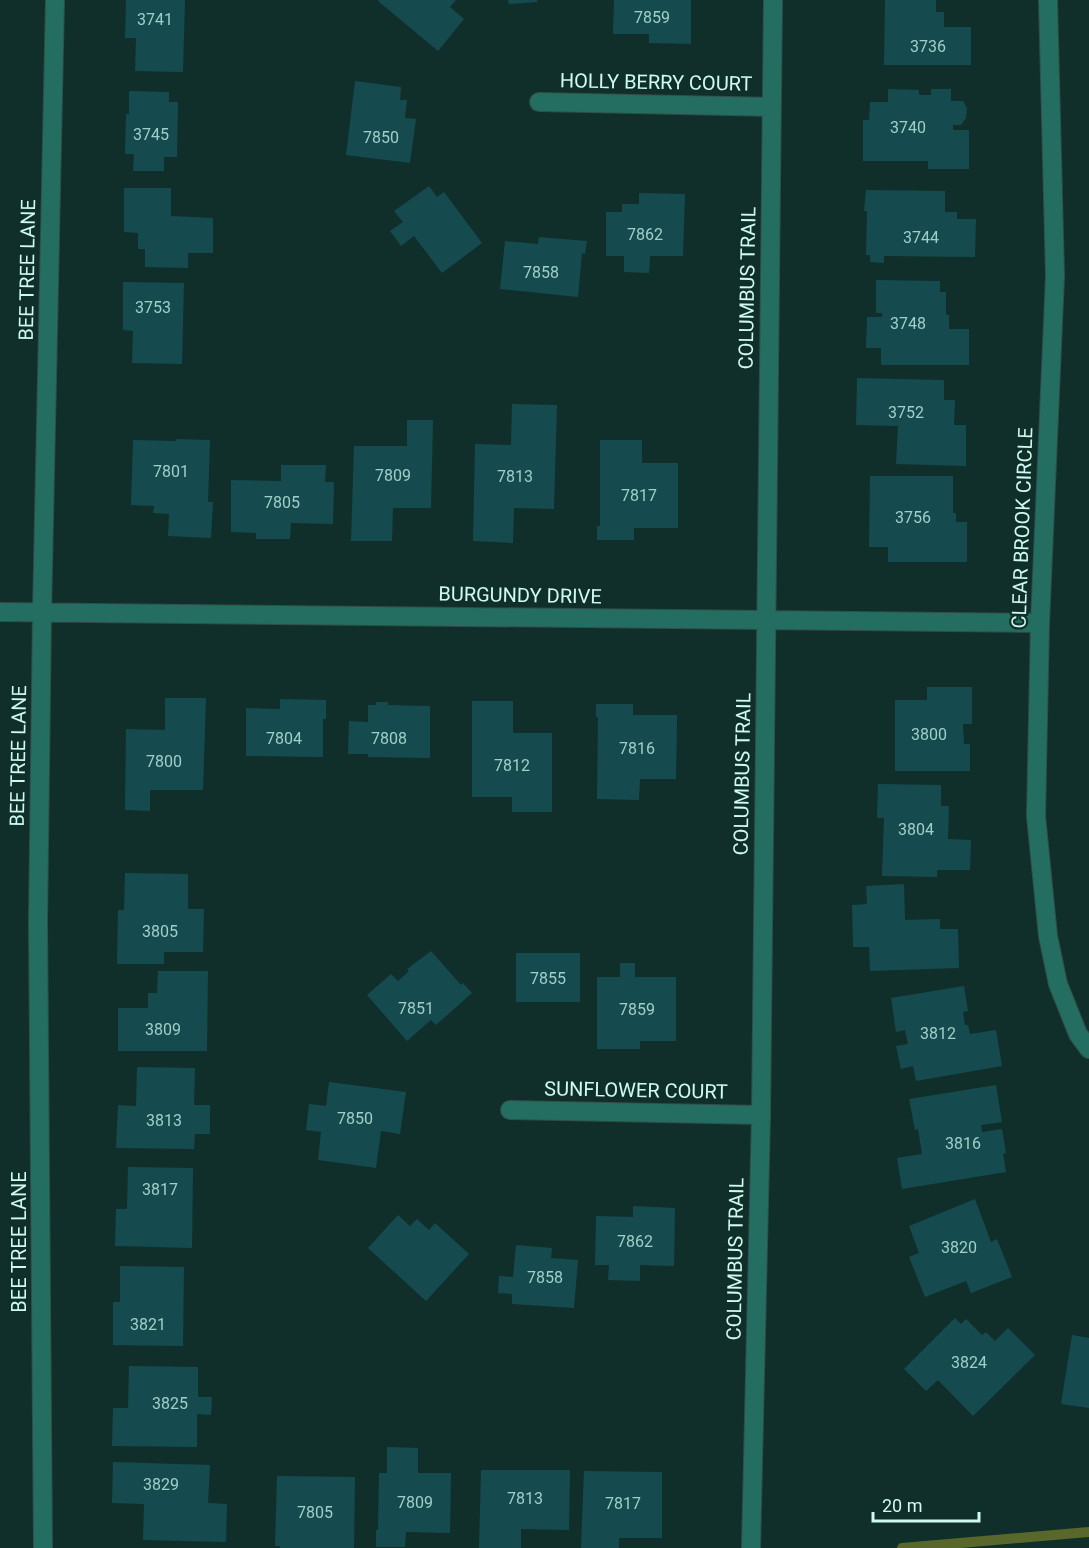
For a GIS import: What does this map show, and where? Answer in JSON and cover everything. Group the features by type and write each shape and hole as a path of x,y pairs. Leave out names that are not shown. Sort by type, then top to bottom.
{"street":[{"name":"BEE TREE LANE","path":"44,1548 38,922 55,0"},
{"name":"COLUMBUS TRAIL","path":"751,1548 761,1115 773,0"},
{"name":"CLEAR BROOK CIRCLE","path":"1048,0 1055,276 1040,623 1036,816 1048,936 1058,984 1078,1034 1089,1049"},
{"name":"HOLLY BERRY COURT","path":"539,102 771,107"},
{"name":"BURGUNDY DRIVE","path":"0,612 1040,623"},
{"name":"SUNFLOWER COURT","path":"510,1110 761,1115"}],"building":[{"path":"126,0 185,0 183,72 135,71 136,38 125,38"},
{"path":"379,0 456,0 450,7 464,19 438,51"},
{"path":"508,0 537,0 537,2 509,4"},
{"path":"614,0 691,0 691,44 649,43 649,34 613,34"},
{"path":"885,0 936,0 936,12 944,12 944,27 971,27 971,65 884,65"},
{"path":"355,81 401,87 400,100 407,100 405,118 416,119 410,163 346,155"},
{"path":"888,89 919,90 919,95 931,95 931,89 951,89 951,101 963,101 967,108 966,118 961,125 953,125 953,130 969,130 969,169 928,169 928,161 863,161 863,120 869,120 870,102 888,102"},
{"path":"129,91 169,92 169,102 178,102 177,157 164,157 164,171 133,171 134,154 125,154"},
{"path":"429,186 437,197 444,192 482,243 442,273 414,236 401,246 390,231 403,222 394,211"},
{"path":"124,188 171,188 171,216 213,218 213,253 188,253 188,268 145,267 145,249 138,249 138,233 124,232"},
{"path":"866,190 945,191 945,212 957,212 957,219 976,219 975,257 884,256 884,263 870,262 870,255 866,255 867,211 864,211"},
{"path":"639,193 685,194 683,256 650,256 649,273 624,272 624,256 606,256 606,212 622,212 622,204 639,204"},
{"path":"539,237 587,241 585,254 582,253 578,297 500,289 505,241 538,244"},
{"path":"876,280 940,281 940,292 946,292 946,315 949,315 949,329 969,329 969,365 881,365 881,348 866,348 867,317 882,317 882,313 876,313"},
{"path":"123,282 184,283 182,364 132,363 133,331 123,330"},
{"path":"857,378 944,380 944,400 955,400 954,425 966,425 966,466 896,464 898,426 856,425"},
{"path":"512,404 557,405 554,509 514,508 513,543 473,541 475,444 511,445"},
{"path":"407,420 433,420 431,508 393,508 392,541 351,541 354,446 407,446"},
{"path":"176,439 210,440 208,502 213,502 211,538 168,536 169,514 153,513 154,506 131,505 133,440 176,441"},
{"path":"600,440 642,440 642,463 678,463 678,528 634,528 634,540 597,540 597,526 600,526"},
{"path":"281,465 326,465 325,482 334,482 333,524 291,523 290,539 256,539 256,533 231,532 231,480 281,481"},
{"path":"870,476 953,476 953,513 956,513 956,522 967,522 967,562 888,562 888,547 869,547"},
{"path":"927,687 972,687 972,724 963,724 964,744 970,744 970,771 895,771 895,700 927,700"},
{"path":"165,698 206,698 203,790 150,790 150,811 125,810 126,729 165,730"},
{"path":"280,699 326,700 326,719 323,719 323,757 246,756 246,708 280,709"},
{"path":"472,701 513,701 513,733 552,733 552,812 512,812 512,797 472,797"},
{"path":"376,702 388,702 388,705 430,706 430,758 368,757 368,754 348,754 349,721 368,722 368,705 376,705"},
{"path":"596,704 633,704 633,715 677,715 676,779 640,779 639,800 597,799 598,717 596,717"},
{"path":"878,784 941,785 941,806 949,806 948,839 971,840 970,870 937,870 937,877 882,876 884,818 877,818"},
{"path":"125,873 188,874 188,909 204,909 203,952 164,952 164,964 117,964 118,910 124,910"},
{"path":"904,884 905,920 940,919 940,929 958,929 959,968 870,971 869,947 853,947 852,905 867,904 866,886"},
{"path":"431,951 461,985 463,983 472,993 436,1025 431,1020 407,1041 367,995 391,974 398,981 409,971 407,969"},
{"path":"516,953 580,953 580,1002 516,1002"},
{"path":"620,963 635,963 635,977 676,977 676,1041 640,1041 640,1049 597,1049 597,977 620,977"},
{"path":"158,971 208,971 207,1051 118,1051 118,1008 148,1008 148,993 157,993"},
{"path":"964,986 968,1011 963,1012 965,1025 968,1025 970,1034 996,1030 1002,1066 916,1081 913,1066 901,1069 896,1046 908,1044 905,1030 896,1032 891,998"},
{"path":"137,1067 195,1068 194,1105 210,1105 210,1134 195,1134 194,1149 116,1148 118,1105 136,1106"},
{"path":"329,1082 406,1092 400,1134 381,1131 376,1168 318,1160 321,1132 306,1130 309,1104 326,1106"},
{"path":"996,1085 1002,1122 981,1125 982,1132 1002,1129 1006,1172 902,1189 897,1158 922,1154 918,1129 915,1130 909,1099"},
{"path":"128,1167 193,1168 192,1248 115,1246 116,1209 127,1209"},
{"path":"975,1199 991,1242 997,1239 1012,1277 971,1293 966,1281 925,1297 909,1257 919,1253 909,1226"},
{"path":"633,1206 675,1208 674,1266 640,1265 640,1281 608,1280 609,1265 595,1265 596,1216 633,1217"},
{"path":"398,1215 410,1226 417,1219 429,1230 435,1223 469,1254 426,1301 368,1248"},
{"path":"516,1245 552,1248 551,1258 578,1260 574,1308 512,1304 512,1294 498,1293 499,1276 513,1277"},
{"path":"120,1266 184,1267 183,1346 113,1345 113,1302 120,1302"},
{"path":"955,1318 961,1324 966,1319 982,1335 986,1332 995,1341 1008,1328 1035,1355 973,1416 938,1380 926,1391 904,1369"},
{"path":"1072,1335 1089,1338 1089,1408 1061,1404"},
{"path":"129,1366 198,1367 198,1397 212,1397 211,1415 197,1414 197,1447 112,1446 113,1408 128,1408"},
{"path":"387,1447 418,1448 418,1473 451,1473 450,1533 406,1532 405,1547 376,1547 379,1473 387,1473"},
{"path":"113,1462 210,1465 208,1503 227,1504 226,1542 143,1540 144,1504 112,1503"},
{"path":"481,1470 570,1470 569,1530 521,1529 521,1548 479,1548"},
{"path":"584,1471 662,1472 662,1538 619,1538 619,1548 581,1548"},
{"path":"277,1476 355,1477 354,1548 280,1548 280,1546 275,1546"}],"waterway":[{"path":"902,1548 1089,1532"}]}
